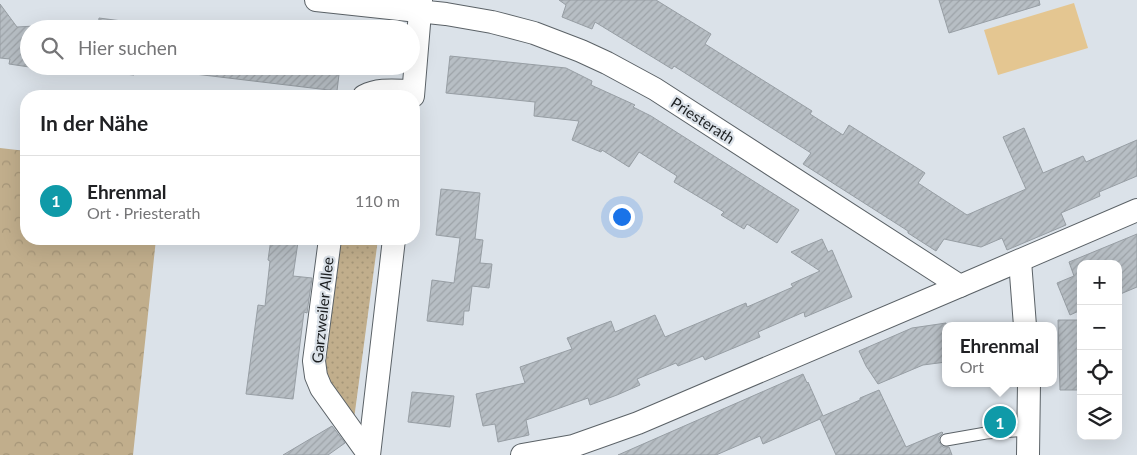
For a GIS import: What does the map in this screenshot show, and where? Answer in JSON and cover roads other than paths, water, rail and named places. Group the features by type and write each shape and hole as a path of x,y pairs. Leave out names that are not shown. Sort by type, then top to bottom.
{"street":[{"name":"Priesterath","path":"316,0 421,6 514,27 607,62 655,89 960,286"},
{"path":"420,20 421,6"},
{"path":"413,90 415,75"},
{"path":"529,455 573,446 630,427 1137,210"},
{"name":"Garzweiler Allee","path":"329,245 314,361 316,376 321,388 369,455"},
{"name":"Garzweiler Allee","path":"369,455 393,245"},
{"path":"1020,261 1025,322"},
{"path":"1028,455 1029,387"}],"lane":[{"path":"946,440 986,433 1029,430"}],"place":[{"name":"Ehrenmal","path":"1000,422"}]}
